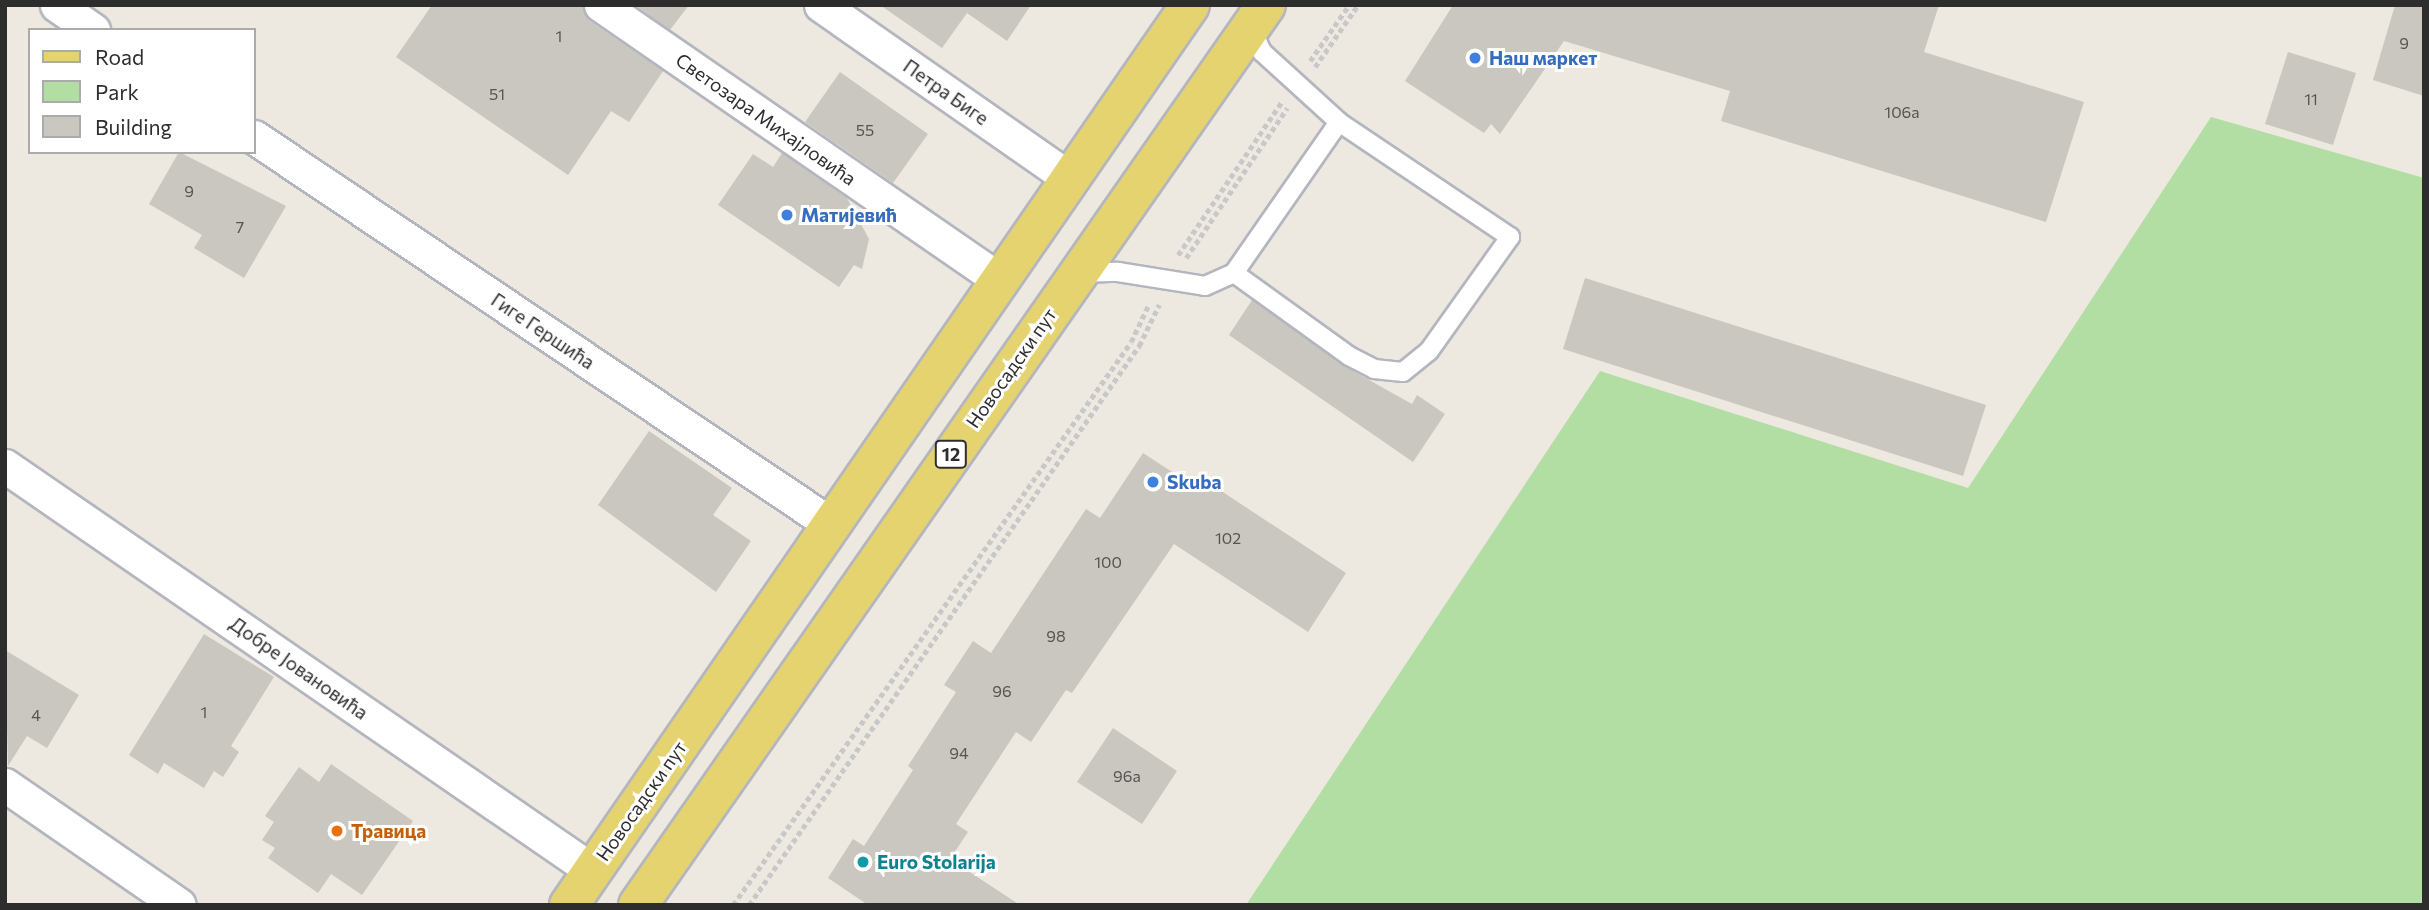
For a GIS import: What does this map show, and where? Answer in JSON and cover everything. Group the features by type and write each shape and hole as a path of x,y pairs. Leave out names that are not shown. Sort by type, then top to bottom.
{"main road":[{"name":"Новосадски пут","path":"569,905 1190,5"},
{"name":"Новосадски пут","path":"638,905 1076,273 1259,16"}],"street":[{"path":"57,5 90,28"},
{"name":"Светозара Михајловића","path":"601,5 1000,280"},
{"name":"Петра Биге","path":"821,5 1070,179"},
{"name":"Гиге Гершића","path":"256,138 832,525"},
{"name":"Добре Јовановића","path":"5,466 593,871"},
{"path":"5,785 179,905"}],"lane":[{"path":"1234,273 1349,356 1374,369 1403,372 1429,351 1510,237 1339,122 1296,87 1262,52 1259,16"},
{"path":"1076,273 1205,286 1234,273 1339,122"}],"path":[{"path":"733,905 1131,342 1166,280 1349,5"},
{"path":"749,905 1139,346 1166,280 1296,87 1358,5"}],"green space":[{"path":"2211,117 2424,178 2424,905 1246,905 1600,371 1968,488"}],"building":[{"path":"432,5 582,5 590,21 663,71 629,122 611,111 568,175 396,57"},
{"path":"635,5 689,5 670,30"},
{"path":"880,5 1031,5 1007,41 967,13 942,48"},
{"path":"1453,5 1939,5 1924,52 2084,102 2046,222 1721,121 1730,91 1564,41 1500,134 1491,124 1484,133 1405,81"},
{"path":"2395,5 2424,5 2424,96 2373,80"},
{"path":"2288,52 2356,73 2333,145 2265,124"},
{"path":"840,72 928,134 893,183 805,122"},
{"name":"Матијевић","path":"782,153 847,198 869,239 862,269 854,265 839,287 718,205 753,154 773,167"},
{"path":"178,154 183,154 286,206 244,278 194,248 202,235 149,204"},
{"path":"1585,278 1986,405 1963,476 1563,349"},
{"path":"1252,300 1344,366 1412,404 1417,395 1445,414 1413,462 1229,335"},
{"path":"649,431 732,488 713,515 751,541 716,592 598,505"},
{"path":"1143,453 1203,492 1209,483 1346,573 1308,632 1174,544 1072,693 1066,690 1031,742 1016,732 956,824 968,832 950,859 1020,905 868,905 828,878 853,839 864,846 913,770 908,766 956,692 944,685 973,641 991,653 1086,509 1100,518"},
{"path":"204,634 274,677 231,746 239,752 223,777 214,771 204,788 164,763 158,774 129,755"},
{"path":"5,650 79,695 47,748 27,736 8,766"},
{"path":"1113,728 1177,771 1142,824 1077,782"},
{"name":"Травица","path":"331,764 413,821 362,895 331,874 318,893 268,858 275,848 262,840 274,822 265,816 299,767 319,782"}],"place":[{"name":"Наш маркет","path":"1475,58"},
{"name":"Матијевић","path":"787,215"},
{"name":"Skuba","path":"1153,482"},
{"name":"Травица","path":"337,831"},
{"name":"Euro Stolarija","path":"863,862"}]}
